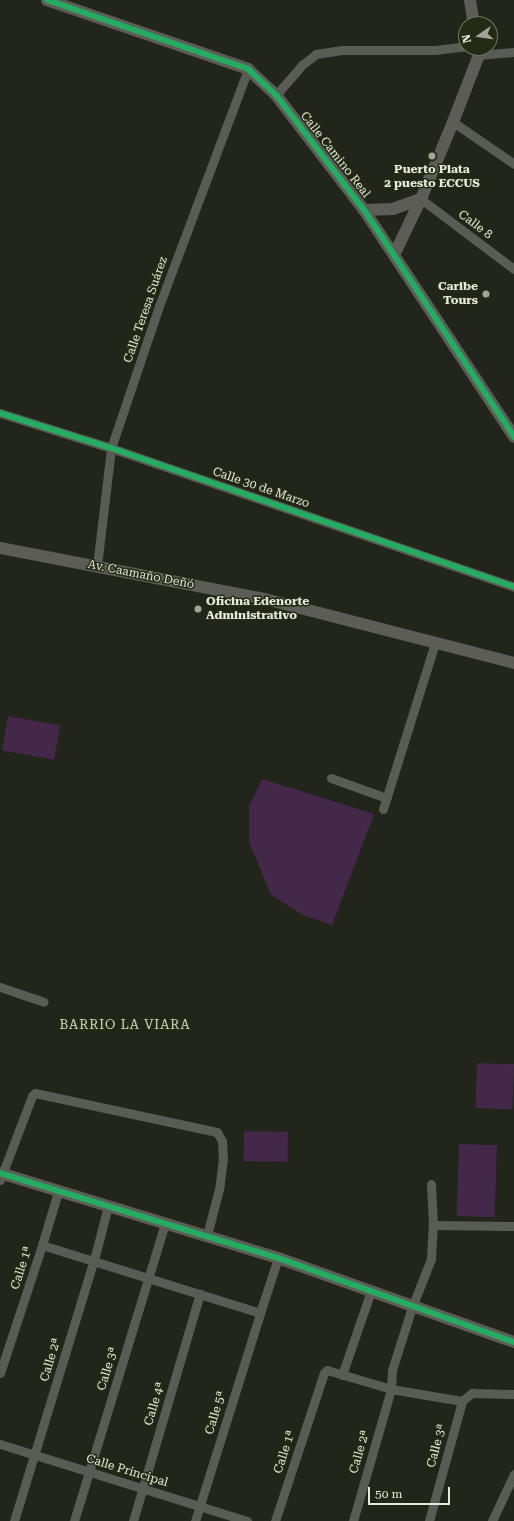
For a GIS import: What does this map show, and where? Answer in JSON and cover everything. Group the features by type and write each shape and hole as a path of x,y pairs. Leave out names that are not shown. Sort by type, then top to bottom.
{"street":[{"name":"Calle Camino Real","path":"47,0 248,69 276,95 364,210 514,437"},
{"path":"470,0 473,16"},
{"path":"276,95 302,65 316,54 342,50 435,50 458,47"},
{"path":"498,52 514,52"},
{"path":"394,255 421,199 453,122 477,56"},
{"name":"Calle Teresa Suárez","path":"97,566 111,448 159,306 248,69"},
{"path":"453,122 514,164"},
{"path":"364,210 393,209 421,199"},
{"name":"Calle 8","path":"421,199 514,269"},
{"name":"Calle 30 de Marzo","path":"0,413 111,448 514,587"},
{"name":"Av. Caamaño Deñó","path":"0,548 265,599 514,663"},
{"path":"383,809 435,643"},
{"path":"331,778 387,798"},
{"path":"0,987 44,1002"},
{"path":"208,1235 219,1189 224,1158 222,1141 217,1132 35,1093 32,1096 1,1175 208,1235 278,1258 412,1307 514,1342"},
{"name":"Calle 2ª","path":"352,1521 391,1389 392,1370 412,1307 431,1259 433,1224 431,1184"},
{"name":"Calle 1ª","path":"0,1373 58,1192"},
{"name":"Calle 2ª","path":"14,1521 94,1260 108,1206"},
{"name":"Calle 3ª","path":"74,1521 165,1223"},
{"path":"433,1224 514,1226"},
{"path":"42,1245 260,1313"},
{"name":"Calle 5ª","path":"195,1521 278,1258"},
{"path":"371,1291 342,1375 391,1389 462,1401 472,1393 514,1394"},
{"name":"Calle 4ª","path":"133,1521 200,1294"},
{"name":"Calle 1ª","path":"275,1521 324,1373 327,1370 342,1375"},
{"name":"Calle 3ª","path":"429,1521 462,1401"},
{"name":"Calle Principal","path":"0,1444 246,1521"},
{"path":"492,1521 514,1474"}],"shaded area":[{"path":"8,716 60,725 54,760 2,750"},
{"path":"262,779 374,814 332,925 303,915 271,895 249,842 249,806"},
{"path":"477,1063 514,1064 512,1109 475,1108"},
{"path":"244,1131 288,1132 287,1162 243,1161"},
{"path":"459,1144 497,1145 494,1217 456,1216"}],"cycle path":[{"path":"47,0 248,69 276,95 364,210 514,437"},
{"path":"0,413 111,448 514,587"},
{"path":"0,1173 278,1258 514,1342"}],"place":[{"name":"Puerto Plata 2 puesto ECCUS","path":"432,156"},
{"name":"Caribe Tours","path":"486,294"},
{"name":"Oficina Edenorte Administrativo","path":"198,609"}],"district":[{"name":"BARRIO LA VIARA","path":"125,1025"}]}
